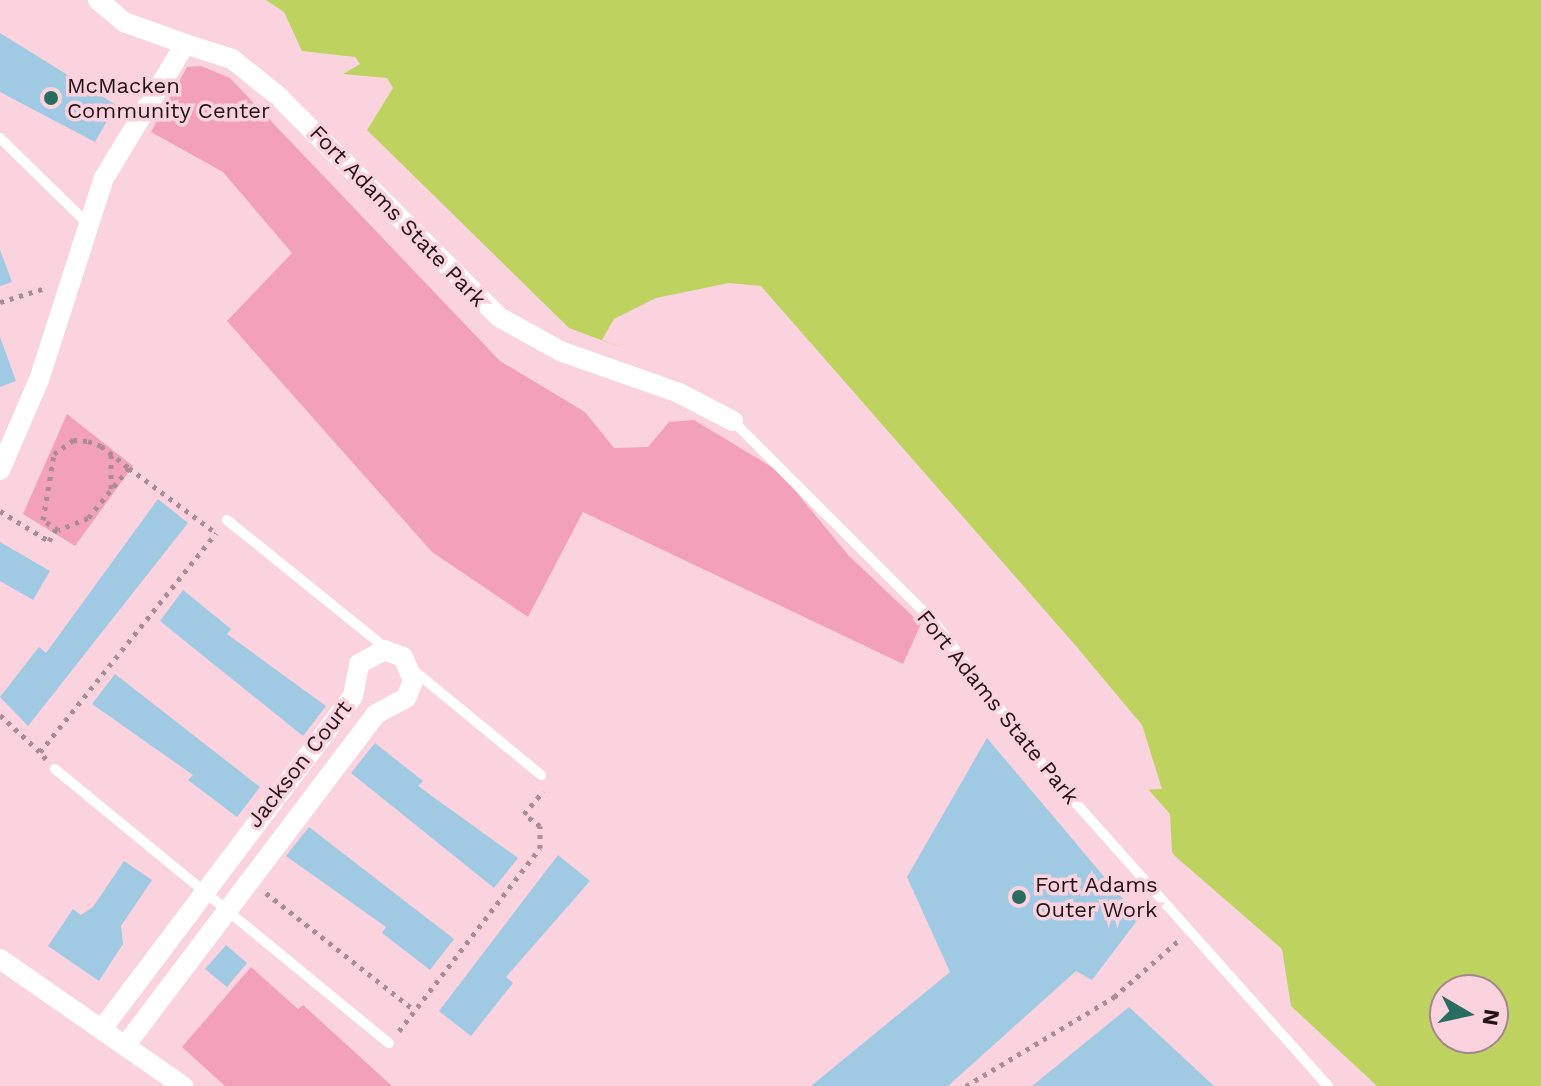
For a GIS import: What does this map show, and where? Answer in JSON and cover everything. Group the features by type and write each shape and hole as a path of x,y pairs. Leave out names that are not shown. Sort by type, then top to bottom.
{"street":[{"name":"Fort Adams State Park","path":"98,0 136,28 232,59 326,138 469,295 499,317 560,351 679,393 733,421"},
{"path":"0,470 52,341 104,178 185,44"},
{"path":"389,651 411,668"},
{"name":"Jackson Court","path":"102,1029 200,890 353,696 359,664 389,651"},
{"name":"Jackson Court","path":"126,1045 223,908 376,714 406,698 411,668"},
{"path":"0,959 183,1086"}],"lane":[{"path":"0,138 89,225"},
{"name":"Fort Adams State Park","path":"733,421 934,622 1050,774 1187,933 1328,1086"},
{"path":"227,520 389,651"},
{"path":"411,668 541,775"},
{"path":"55,769 389,1043"}],"path":[{"path":"0,302 51,286 69,289"},
{"path":"56,529 42,514 54,454 73,440 110,453 216,533"},
{"path":"110,453 110,493"},
{"path":"0,511 49,541 56,529 88,518 129,468"},
{"path":"40,752 227,520"},
{"path":"0,715 55,769"},
{"path":"389,1043 540,848 540,826 524,814 551,780 541,775"},
{"path":"247,878 414,1010"},
{"path":"966,1086 1114,997 1187,933"}],"shaded area":[{"path":"266,0 1541,0 1541,1086 1377,1086 1291,1006 1267,962 1199,896 1172,852 1170,814 751,339 714,319 617,346 569,328 367,130 393,88 387,78 343,74 360,64 355,57 302,51 284,12"},
{"path":"201,66 230,78 500,361 585,412 614,448 648,447 669,422 694,420 780,472 848,555 921,624 903,664 583,512 528,617 432,552 227,321 292,253 223,172 151,132 187,67"},
{"path":"67,414 133,466 75,546 23,514"},
{"path":"251,967 298,1009 303,1005 392,1086 225,1086 182,1047"}],"pier":[{"path":"729,283 761,286 1076,646 1142,725 1162,789 1139,790 927,577 856,496 749,342 713,323 617,346 602,340 614,319 656,298"},
{"path":"1168,850 1282,949 1291,1006 1263,965 1196,899"}],"building":[{"path":"0,33 116,105 95,142 0,92"},
{"path":"0,250 12,282 0,286"},
{"path":"0,337 16,381 0,387"},
{"path":"158,499 188,523 28,726 0,697 39,647 46,653"},
{"path":"0,542 50,571 33,600 0,581"},
{"path":"183,590 231,629 227,634 326,706 303,736 160,621"},
{"path":"115,674 260,787 237,817 188,780 193,775 92,704"},
{"name":"Fort Adams Outer Work","path":"987,738 1139,918 1092,980 1076,971 948,1086 811,1086 950,972 907,877"},
{"path":"375,743 423,781 418,786 518,858 494,888 351,773"},
{"path":"309,827 454,939 430,970 382,933 386,927 286,856"},
{"path":"558,855 590,881 506,977 513,983 471,1036 439,1011"},
{"path":"124,861 152,880 121,926 123,944 99,981 48,946 73,909 81,915 93,907"},
{"path":"226,945 247,963 227,987 205,969"},
{"path":"1129,1007 1214,1086 1032,1086"}],"place":[{"name":"McMacken Community Center","path":"51,98"},
{"name":"Fort Adams Outer Work","path":"1019,897"}]}
